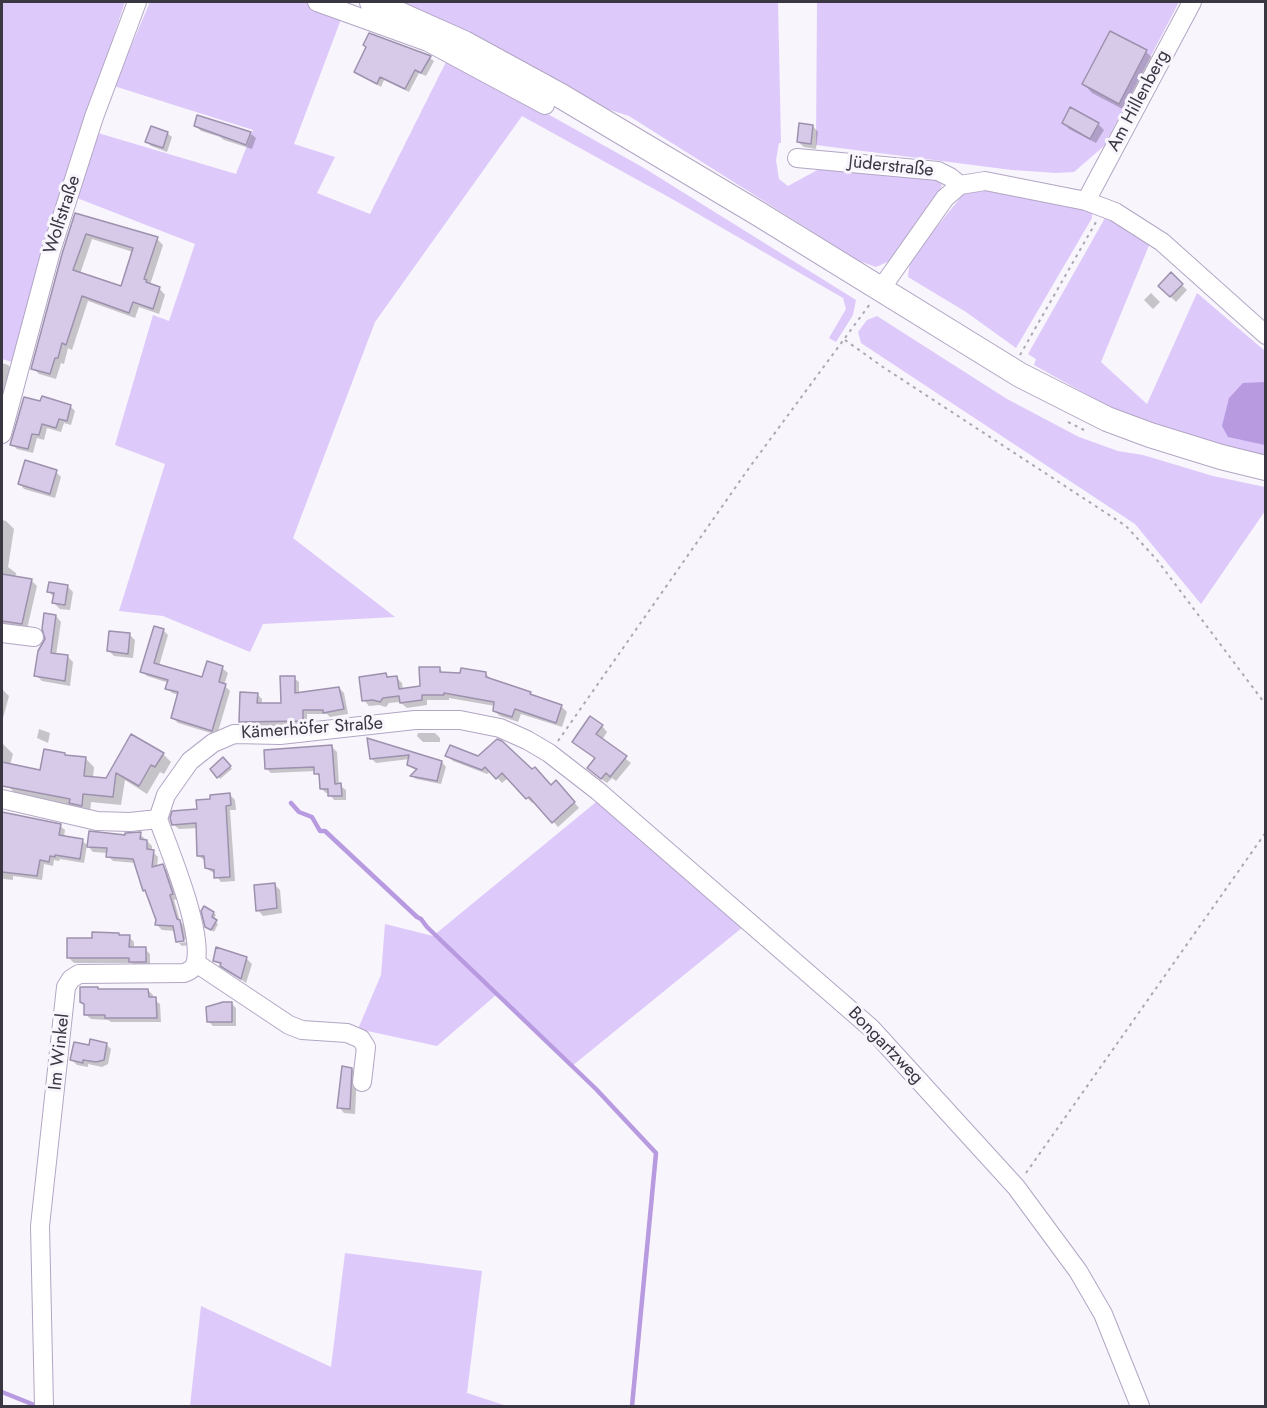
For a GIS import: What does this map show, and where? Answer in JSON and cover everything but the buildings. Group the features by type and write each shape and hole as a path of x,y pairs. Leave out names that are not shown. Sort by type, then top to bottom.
{"main road":[{"path":"372,2 464,43 561,96 759,214 875,297 1020,375 1107,418 1150,435 1266,468"}],"street":[{"name":"Wolfstraße","path":"2,434 51,251 94,117 137,2"},
{"path":"317,2 428,42 545,105"},
{"name":"Am Hillenberg","path":"1086,201 1192,2"},
{"name":"Jüderstraße","path":"798,158 938,171 960,185"},
{"path":"875,297 945,198 960,185 985,181 1086,201 1104,207 1132,222 1162,242 1266,335"},
{"path":"2,633 34,637"},
{"name":"Kämerhöfer Straße","path":"158,819 166,795 190,762 213,744 234,734 280,735 416,720 459,720 500,728 549,753"},
{"name":"Bongartzweg","path":"549,753 598,791 871,1028 1016,1187 1078,1271 1103,1314 1140,1407"},
{"path":"2,799 97,821 130,822 158,819 193,922 196,963 289,1025 302,1030 347,1033 361,1039 366,1047 362,1082"},
{"name":"Im Winkel","path":"44,1407 40,1226 66,987 71,979 79,974 184,974 192,970 196,963"}],"path":[{"path":"1020,375 1028,361 1020,356 1104,207"},
{"path":"549,753 749,468 875,297"},
{"path":"845,340 1126,526 1157,560 1266,705"},
{"path":"1016,1187 1266,832"}],"shaded area":[{"path":"2,2 125,2 61,193 12,362 2,359"},
{"path":"150,2 303,2 343,14 294,144 335,157 317,193 370,214 448,58 644,168 856,300 853,315 836,342 829,338 846,309 843,298 674,200 522,116 375,322 293,538 395,617 263,624 250,652 163,616 119,611 165,464 115,445 153,315 169,321 195,244 77,198 98,133 236,174 253,130 114,86"},
{"path":"383,2 778,2 781,143 779,143 776,160 779,179 788,186 821,168 937,179 942,185 939,193 894,259 876,267 859,261 629,116 573,98"},
{"path":"817,2 1179,2 1104,146 1074,172 1056,173 1012,170 816,145"},
{"path":"986,191 1092,210 1092,218 1016,348 966,312 908,277 910,260 965,192"},
{"path":"1105,218 1131,230 1150,243 1101,362 1147,404 1197,293 1265,351 1265,458 1222,448 1111,408 1034,365 1036,359 1028,354"},
{"path":"877,316 1007,399 1079,437 1118,451 1143,455 1213,476 1265,487 1265,511 1201,604 1135,524 861,343 858,332 867,320"},
{"path":"1265,382 1265,445 1228,437 1222,426 1229,398 1243,383"},
{"path":"601,798 743,927 572,1066 496,995 437,1046 358,1029 381,975 385,924 433,936"},
{"path":"345,1253 482,1271 467,1393 507,1406 190,1406 201,1306 331,1367"}],"waterway":[{"path":"291,803 299,812 312,817 320,831 325,831 421,919 596,1089 656,1153 632,1406"},
{"path":"2,1392 37,1406"}]}
